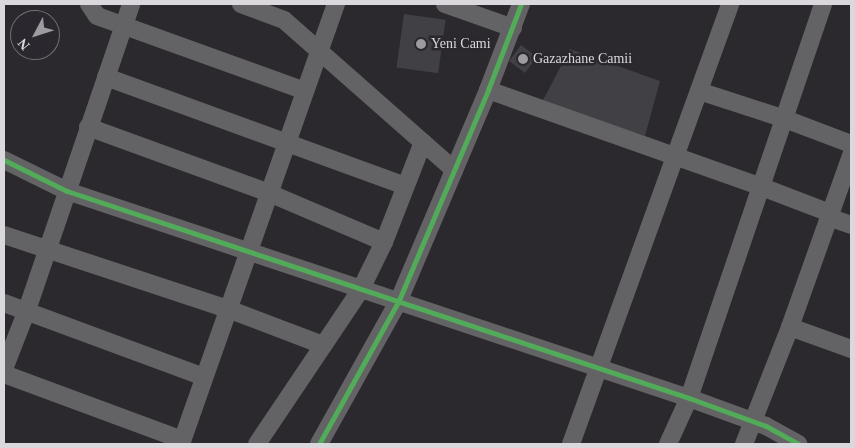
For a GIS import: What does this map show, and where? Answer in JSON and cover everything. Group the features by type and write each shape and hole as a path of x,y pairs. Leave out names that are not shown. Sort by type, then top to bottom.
{"street":[{"path":"89,4 97,16 123,27 305,92"},
{"path":"4,368 27,310 131,4"},
{"path":"242,4 284,20 454,170"},
{"path":"4,374 181,442 336,4"},
{"path":"449,4 513,28"},
{"path":"319,444 399,300 488,90 521,4"},
{"path":"571,444 730,4"},
{"path":"668,444 689,398 823,4"},
{"path":"106,77 406,186"},
{"path":"488,90 762,187 851,225"},
{"path":"699,91 785,119 851,144"},
{"path":"88,127 269,193 384,242"},
{"path":"258,444 361,288 384,242 423,142"},
{"path":"744,444 790,327 851,156"},
{"path":"4,160 67,191 689,398 766,426 798,444"},
{"path":"4,235 228,309 323,345"},
{"path":"4,303 204,377"},
{"path":"790,327 851,349"}],"building":[{"name":"Yeni Cami","path":"404,14 446,20 438,73 396,67"},
{"name":"Gazazhane Camii","path":"521,45 537,57 525,73 509,61"},
{"path":"570,49 660,81 645,136 542,102"}],"cycle path":[{"path":"319,444 399,300 488,90 521,4"},
{"path":"4,160 67,191 689,398 766,426 798,444"}],"place":[{"name":"Yeni Cami","path":"421,44"},
{"name":"Gazazhane Camii","path":"523,59"}]}
